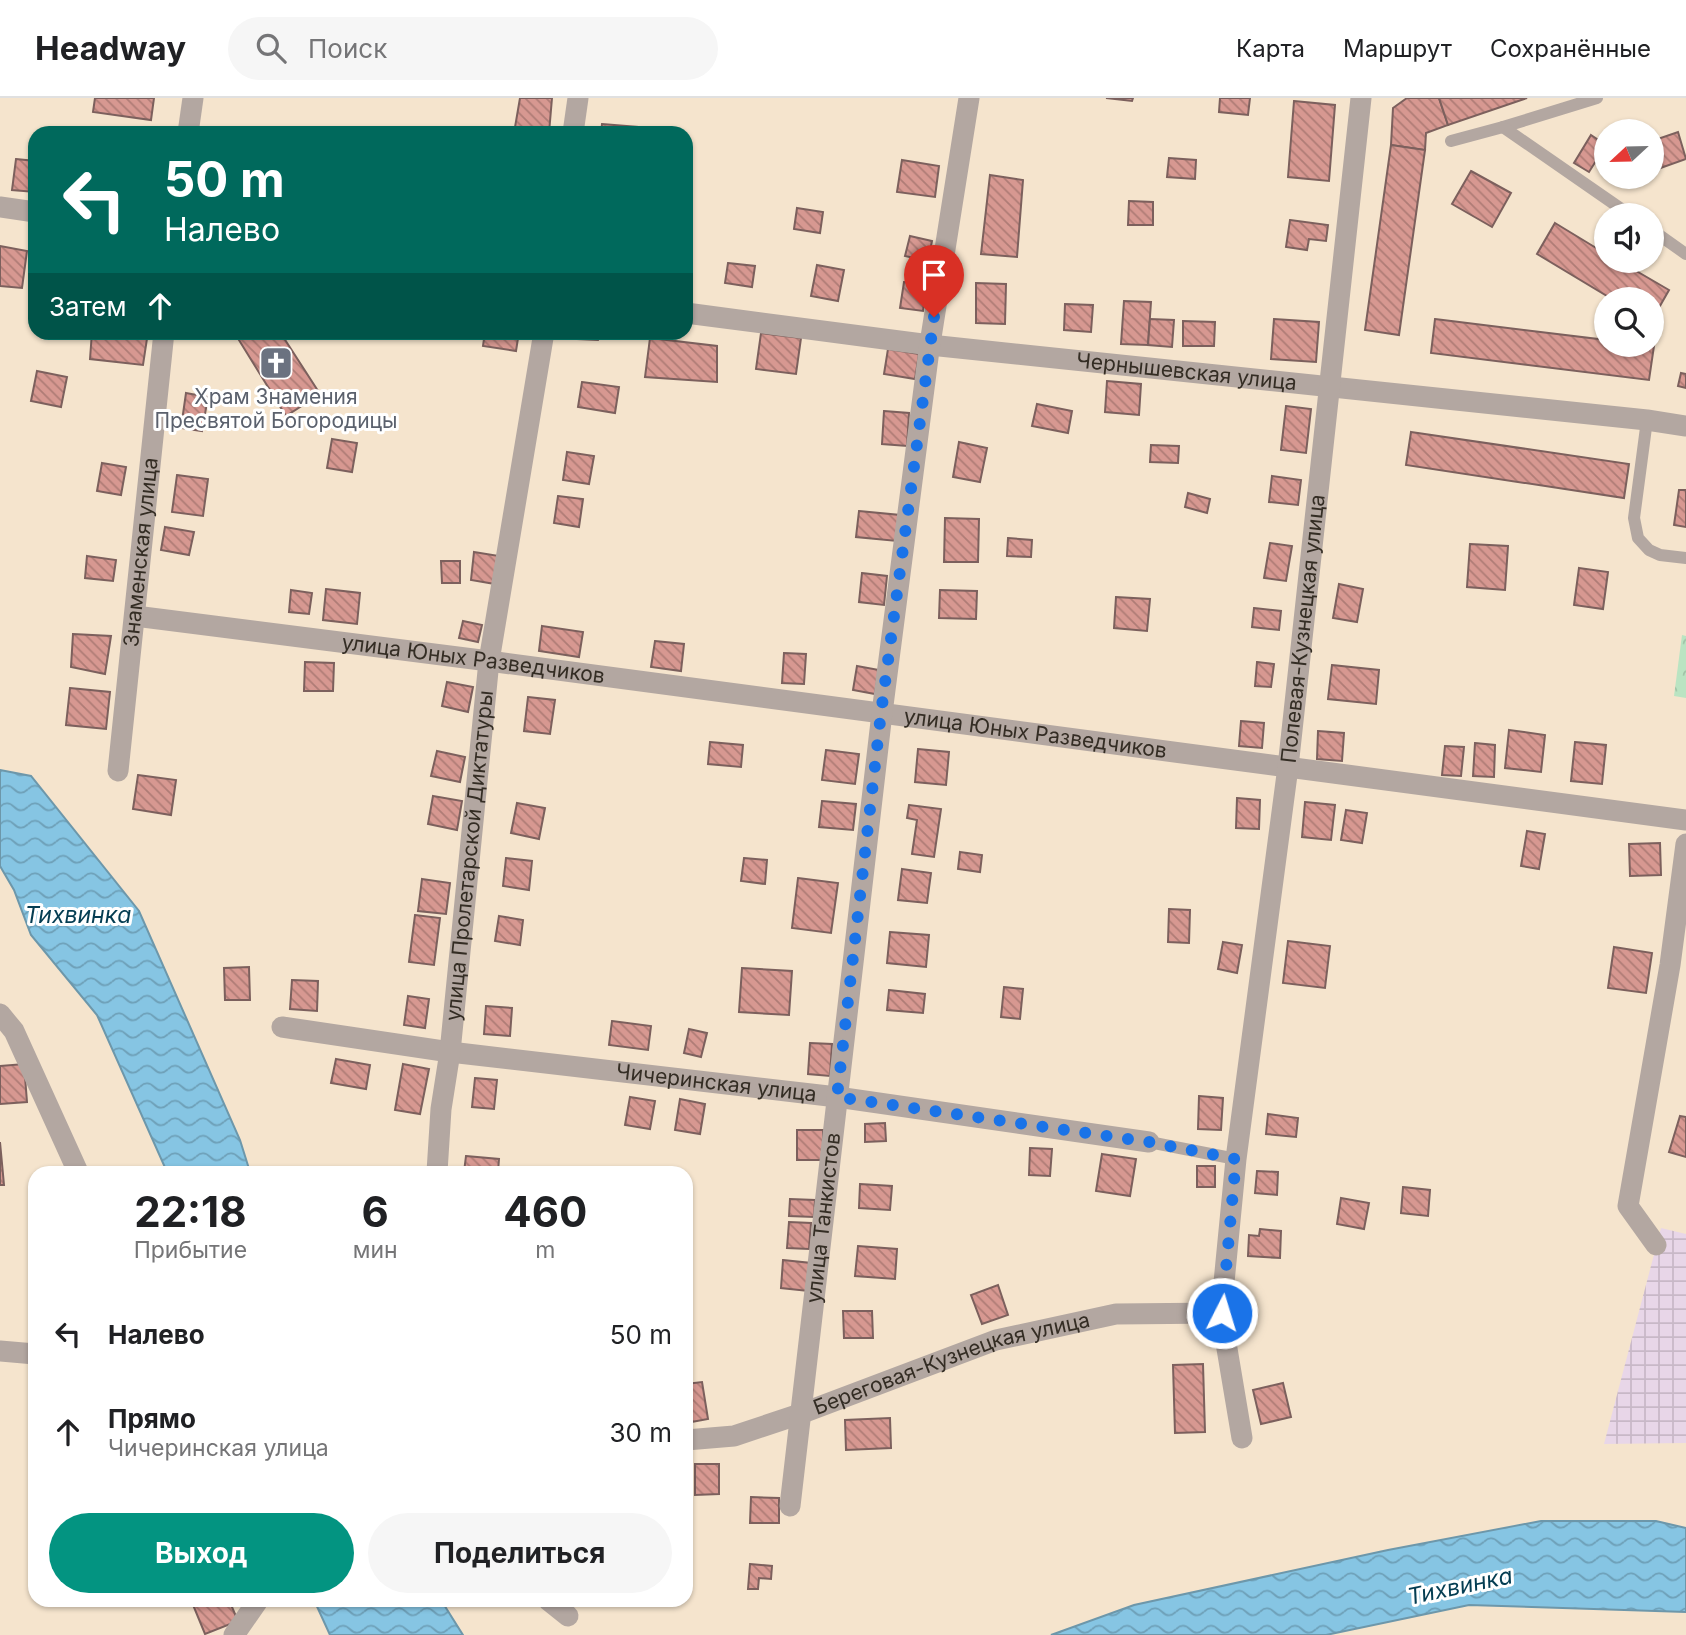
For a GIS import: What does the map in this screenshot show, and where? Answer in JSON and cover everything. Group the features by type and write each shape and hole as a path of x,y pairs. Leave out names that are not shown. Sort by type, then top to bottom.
{"street":[{"path":"189,126 193,98"},
{"path":"574,126 578,98"},
{"name":"улица Танкистов","path":"790,1506 881,713 930,345 969,98"},
{"name":"Полевая-Кузнецкая улица","path":"1242,1438 1222,1313 1236,1159 1288,767 1361,98"},
{"path":"0,206 28,211"},
{"name":"Чернышевская улица","path":"693,314 930,345 1686,426"},
{"name":"Знаменская улица","path":"118,771 163,340"},
{"name":"улица Пролетарской Диктатуры","path":"437,1166 441,1109 450,1052 489,661 543,340"},
{"name":"улица Юных Разведчиков","path":"135,616 1686,820"},
{"path":"1656,1245 1628,1206 1670,965 1686,844"},
{"path":"0,1014 14,1031 75,1166"},
{"name":"Чичеринская улица","path":"282,1027 450,1052 837,1097 1149,1142"},
{"name":"Береговая-Кузнецкая улица","path":"693,1439 734,1436 996,1340 1116,1314 1222,1313"},
{"path":"0,1351 28,1353"},
{"path":"234,1635 254,1607"},
{"path":"557,1607 568,1616"}],"lane":[{"path":"1451,141 1597,98"},
{"path":"1503,127 1613,203"},
{"path":"1664,238 1686,254"},
{"path":"1647,420 1634,518 1638,538 1649,550 1660,555 1686,558"},
{"path":"1149,1142 1236,1159"}],"shaded area":[{"path":"1661,1228 1686,1234 1686,1443 1604,1444"}],"green space":[{"path":"1682,635 1686,636 1686,698 1674,696"}],"water":[{"name":"Тихвинка","path":"0,770 31,776 139,911 240,1140 248,1166 164,1166 97,1015 31,935 14,890 0,866"},
{"name":"Тихвинка","path":"1541,1521 1656,1521 1686,1528 1686,1612 1469,1605 1326,1635 1051,1635 1134,1605 1388,1550"},
{"path":"317,1607 445,1607 463,1635 330,1635"}],"building":[{"path":"95,98 154,98 151,120 93,112"},
{"path":"520,98 552,98 550,126 515,126"},
{"path":"1106,98 1133,98 1132,101"},
{"path":"1220,98 1250,98 1248,115 1219,112"},
{"path":"1407,98 1439,98 1448,125 1426,133 1425,150 1391,145 1393,108"},
{"path":"1439,98 1527,98 1448,125"},
{"path":"1294,101 1335,105 1329,181 1288,177"},
{"path":"1678,132 1686,159 1664,167 1664,137"},
{"path":"1591,135 1594,137 1594,164 1589,172 1574,163"},
{"path":"1391,145 1425,150 1399,335 1365,330"},
{"path":"1169,158 1196,160 1195,179 1167,177"},
{"path":"16,159 28,160 28,191 12,190"},
{"path":"902,160 939,166 935,197 897,192"},
{"path":"1471,171 1511,193 1492,227 1452,204"},
{"path":"990,175 1023,180 1017,257 981,254"},
{"path":"1129,201 1153,202 1153,225 1128,225"},
{"path":"797,208 823,212 820,233 794,229"},
{"path":"1290,220 1328,225 1326,241 1309,239 1307,250 1286,247"},
{"path":"1555,223 1594,247 1594,273 1640,273 1664,287 1594,288 1537,254"},
{"path":"910,236 932,241 928,261 905,256"},
{"path":"0,246 27,251 22,288 0,286"},
{"path":"728,263 755,266 752,287 725,283"},
{"path":"817,265 844,270 838,301 811,296"},
{"path":"904,282 927,285 923,311 900,308"},
{"path":"976,283 1006,284 1005,324 976,323"},
{"path":"1124,301 1151,302 1148,345 1121,344"},
{"path":"1065,304 1093,305 1091,332 1064,330"},
{"path":"1150,319 1174,320 1172,347 1148,345"},
{"path":"1274,319 1319,322 1316,362 1271,359"},
{"path":"1435,319 1594,339 1594,357 1652,357 1649,380 1431,353"},
{"path":"1183,321 1215,322 1214,346 1183,346"},
{"path":"761,333 801,338 796,374 756,369"},
{"path":"91,340 147,340 143,365 90,359"},
{"name":"Храм Знамения Пресвятой Богородицы","path":"239,340 285,340 320,394 286,416"},
{"path":"484,340 518,340 516,351 483,346"},
{"path":"650,340 717,346 717,382 645,377"},
{"path":"888,349 919,354 915,379 884,374"},
{"path":"37,371 67,377 61,407 31,401"},
{"path":"1681,373 1686,374 1686,388 1678,386"},
{"path":"1107,381 1141,384 1139,415 1105,412"},
{"path":"582,382 619,387 615,413 578,407"},
{"path":"186,393 208,397 202,431 181,428"},
{"path":"1037,404 1072,411 1068,433 1032,426"},
{"path":"1286,406 1311,409 1306,453 1281,450"},
{"path":"884,411 909,413 907,446 882,444"},
{"path":"1411,432 1629,464 1624,498 1406,465"},
{"path":"332,439 357,443 352,472 327,468"},
{"path":"959,442 987,448 980,482 953,477"},
{"path":"1151,445 1179,446 1178,463 1150,462"},
{"path":"567,452 594,456 589,484 563,480"},
{"path":"102,463 126,467 121,495 97,491"},
{"path":"177,475 208,479 203,516 172,512"},
{"path":"1272,476 1301,480 1298,505 1269,502"},
{"path":"1679,490 1686,490 1686,527 1674,525"},
{"path":"1188,493 1210,499 1207,513 1185,507"},
{"path":"558,496 583,499 579,527 554,523"},
{"path":"859,511 900,515 897,541 856,537"},
{"path":"945,518 979,519 978,562 944,562"},
{"path":"165,527 194,532 189,555 161,550"},
{"path":"1008,538 1032,540 1031,557 1007,556"},
{"path":"1270,543 1292,546 1286,581 1264,578"},
{"path":"1470,544 1508,546 1505,590 1467,587"},
{"path":"474,552 499,556 495,584 471,580"},
{"path":"87,556 116,560 113,581 85,578"},
{"path":"441,561 460,561 460,583 442,583"},
{"path":"1579,568 1608,572 1603,609 1574,605"},
{"path":"862,573 887,576 884,605 859,602"},
{"path":"1339,584 1363,589 1357,622 1333,618"},
{"path":"326,589 360,593 357,624 323,620"},
{"path":"291,590 312,593 309,614 289,612"},
{"path":"940,590 977,591 976,619 939,618"},
{"path":"1116,597 1150,599 1147,631 1114,628"},
{"path":"1254,608 1281,611 1279,630 1252,627"},
{"path":"463,621 482,625 478,642 459,638"},
{"path":"542,626 583,632 579,657 539,651"},
{"path":"73,634 111,636 105,674 71,667"},
{"path":"655,641 684,644 681,671 651,667"},
{"path":"784,653 806,654 804,684 782,683"},
{"path":"305,662 334,663 333,691 304,691"},
{"path":"1257,662 1274,664 1271,687 1255,686"},
{"path":"1332,665 1379,670 1376,704 1328,699"},
{"path":"857,666 879,670 875,694 853,690"},
{"path":"447,682 473,687 468,712 442,706"},
{"path":"70,688 110,692 106,729 66,725"},
{"path":"528,697 555,700 550,734 524,731"},
{"path":"1241,721 1264,723 1262,748 1239,746"},
{"path":"1509,730 1545,735 1541,772 1505,768"},
{"path":"1318,731 1344,733 1342,761 1317,759"},
{"path":"710,742 743,745 741,767 708,764"},
{"path":"1575,742 1606,745 1602,784 1571,781"},
{"path":"1475,743 1495,745 1494,777 1473,776"},
{"path":"1445,746 1464,747 1461,776 1442,775"},
{"path":"918,749 949,752 946,785 915,782"},
{"path":"826,750 859,754 855,784 822,780"},
{"path":"437,751 465,757 460,782 431,776"},
{"path":"138,775 176,780 171,815 133,809"},
{"path":"433,796 462,801 457,830 428,824"},
{"path":"1237,798 1260,800 1259,829 1236,828"},
{"path":"822,801 856,804 853,830 819,827"},
{"path":"1305,802 1335,805 1331,840 1302,837"},
{"path":"517,803 545,808 539,839 511,833"},
{"path":"909,805 941,809 934,857 912,854 917,820 907,818"},
{"path":"1346,810 1367,813 1362,843 1341,840"},
{"path":"1527,831 1545,834 1539,869 1521,866"},
{"path":"1660,843 1661,875 1630,876 1629,844"},
{"path":"960,852 982,855 980,872 958,869"},
{"path":"506,858 532,861 529,890 503,886"},
{"path":"744,858 767,860 765,884 741,881"},
{"path":"902,869 931,873 927,903 898,900"},
{"path":"798,878 838,883 831,933 792,928"},
{"path":"422,879 450,883 446,914 418,911"},
{"path":"1169,909 1190,910 1189,943 1168,942"},
{"path":"415,915 440,918 434,965 409,962"},
{"path":"499,916 523,920 520,945 495,941"},
{"path":"890,932 929,935 926,967 887,963"},
{"path":"1288,941 1330,946 1325,988 1283,983"},
{"path":"1223,942 1242,945 1237,973 1218,969"},
{"path":"1614,947 1652,953 1646,993 1608,988"},
{"path":"249,967 250,1000 225,1000 224,968"},
{"path":"742,968 792,971 789,1015 739,1012"},
{"path":"292,980 318,981 317,1011 290,1009"},
{"path":"1004,987 1023,989 1020,1019 1001,1017"},
{"path":"889,990 925,994 923,1013 887,1010"},
{"path":"408,996 429,999 425,1028 404,1025"},
{"path":"486,1006 512,1008 510,1036 484,1034"},
{"path":"612,1021 651,1026 648,1050 609,1045"},
{"path":"689,1029 707,1033 701,1057 684,1053"},
{"path":"810,1043 832,1044 830,1076 808,1074"},
{"path":"336,1059 370,1065 366,1089 331,1083"},
{"path":"24,1064 27,1102 0,1104 0,1066"},
{"path":"403,1064 429,1069 420,1114 395,1110"},
{"path":"475,1078 497,1080 494,1109 472,1107"},
{"path":"1199,1096 1223,1098 1221,1130 1198,1129"},
{"path":"630,1097 655,1101 650,1129 625,1125"},
{"path":"680,1099 705,1104 700,1134 675,1130"},
{"path":"1268,1114 1298,1118 1296,1137 1266,1134"},
{"path":"1680,1116 1686,1117 1686,1157 1669,1152"},
{"path":"885,1123 886,1141 865,1142 865,1124"},
{"path":"797,1130 823,1130 823,1160 797,1160"},
{"path":"0,1142 4,1185 0,1185"},
{"path":"1030,1148 1052,1149 1050,1176 1029,1175"},
{"path":"1102,1154 1136,1159 1130,1196 1096,1191"},
{"path":"466,1156 499,1159 498,1166 465,1166"},
{"path":"1197,1166 1215,1166 1215,1187 1197,1187"},
{"path":"1257,1171 1278,1172 1277,1195 1255,1193"},
{"path":"860,1184 892,1186 890,1210 859,1208"},
{"path":"1403,1187 1430,1190 1428,1216 1401,1213"},
{"path":"1341,1198 1369,1203 1364,1229 1337,1224"},
{"path":"790,1199 815,1200 814,1217 789,1216"},
{"path":"789,1222 811,1223 809,1249 787,1248"},
{"path":"1260,1229 1281,1231 1280,1258 1248,1256 1249,1235 1259,1236"},
{"path":"858,1246 897,1249 895,1279 855,1276"},
{"path":"783,1260 811,1263 808,1291 781,1288"},
{"path":"998,1285 1008,1315 982,1324 971,1295"},
{"path":"843,1311 872,1311 873,1338 844,1338"},
{"path":"1203,1364 1205,1432 1175,1433 1173,1365"},
{"path":"702,1382 708,1419 693,1422 693,1383"},
{"path":"1283,1383 1291,1417 1261,1424 1253,1390"},
{"path":"890,1418 891,1448 846,1450 845,1420"},
{"path":"695,1464 719,1464 719,1494 695,1495"},
{"path":"751,1497 779,1498 779,1523 750,1523"},
{"path":"750,1564 772,1566 771,1579 759,1578 758,1589 748,1589"},
{"path":"194,1607 232,1607 238,1621 205,1634"}],"place":[{"name":"Храм Знамения Пресвятой Богородицы","path":"276,363"}],"route":[{"path":"934,317 881,713 837,1097 1149,1142 1236,1159 1222,1313"}]}
